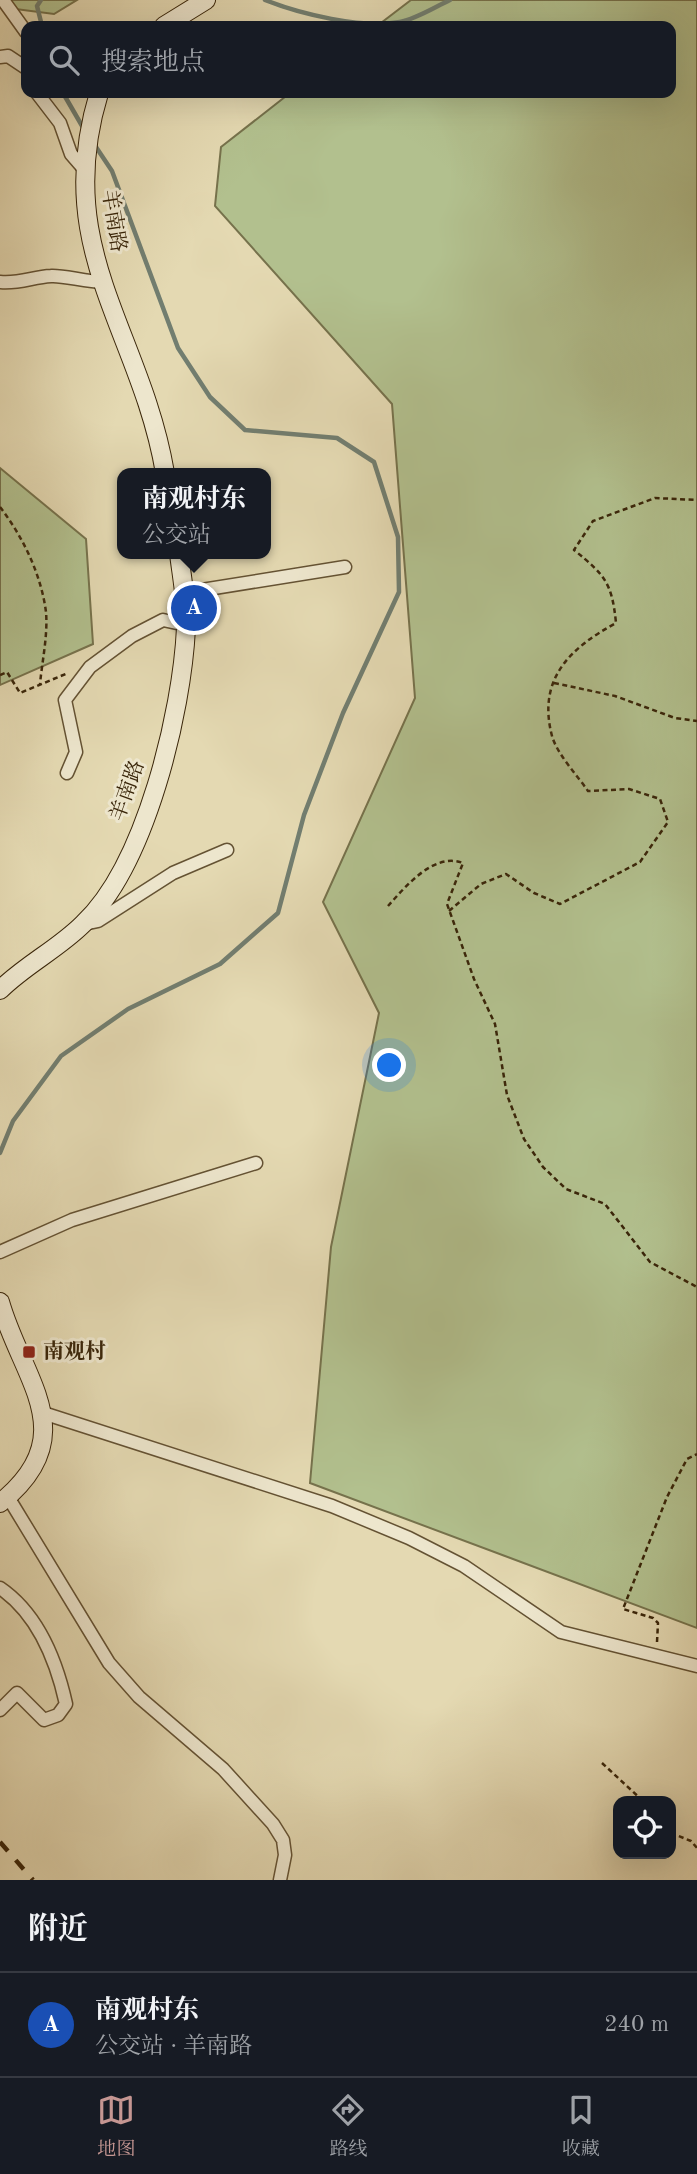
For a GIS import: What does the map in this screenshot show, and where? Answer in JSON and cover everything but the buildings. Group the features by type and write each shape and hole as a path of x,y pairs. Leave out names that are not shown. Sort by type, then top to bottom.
{"street":[{"path":"3,0 21,25"},
{"path":"172,21 206,0"},
{"path":"0,57 8,56 21,65"},
{"path":"41,98 61,123 71,154 84,166"},
{"name":"羊南路","path":"98,98 84,166 89,232 103,282 153,423 165,468"},
{"path":"0,282 16,284 53,275 80,282 103,282"},
{"name":"羊南路","path":"0,990 84,924 113,887 150,801 170,736 182,671 186,625 180,559"},
{"path":"183,593 345,566"},
{"path":"66,773 76,752 65,700 90,667 132,636 163,620 186,625"},
{"path":"84,924 99,921 173,873 227,850"},
{"path":"0,1252 72,1220 256,1163"},
{"path":"0,1302 45,1424 41,1450 30,1473 4,1500 109,1663 139,1697 223,1769 273,1824 284,1840 285,1855 280,1880"},
{"path":"43,1413 332,1506 410,1538 464,1566 561,1632 697,1666"},
{"path":"0,1588 18,1600 37,1624 61,1681 66,1703 58,1715 44,1720 17,1693 0,1710"}],"path":[{"path":"449,911 481,884 506,874 534,892 560,904 640,862 668,822 660,799 629,789 588,791 552,738 548,698 561,664 587,639 616,624 614,604 604,573 574,550 593,521 655,498 697,500"},
{"path":"0,507 14,524 33,562 46,613 40,684"},
{"path":"0,675 7,672 20,693 90,667"},
{"path":"554,683 615,696 674,718 697,722"},
{"path":"388,905 434,864 454,860 463,863 458,883 447,904 495,1024 507,1095 524,1139 537,1158 566,1189 605,1205 650,1262 697,1287"},
{"path":"656,1656 658,1623 653,1618 623,1609 667,1497 687,1459 697,1454"},
{"path":"602,1763 638,1796"},
{"path":"676,1835 691,1841 697,1848"}],"green space":[{"path":"0,0 77,0 54,14 0,7"},
{"path":"411,0 697,0 697,1628 310,1483 331,1247 379,1013 323,902 415,698 392,404 215,206 221,147 284,98 676,98 676,21 384,21"},
{"path":"0,468 86,539 93,644 0,685"}],"waterway":[{"path":"41,0 37,6 41,21"},
{"path":"265,0 344,21"},
{"path":"403,21 450,0"},
{"path":"66,98 85,131"},
{"path":"0,1153 13,1121 61,1056 128,1009 220,964 278,913 304,815 343,713 399,592 398,537 374,462 337,438 245,430 210,397 178,348 112,171 94,144"}],"railway":[{"path":"0,1842 33,1880"}],"place":[{"name":"南观村东","path":"194,608"},
{"name":"南观村","path":"29,1352"}]}
